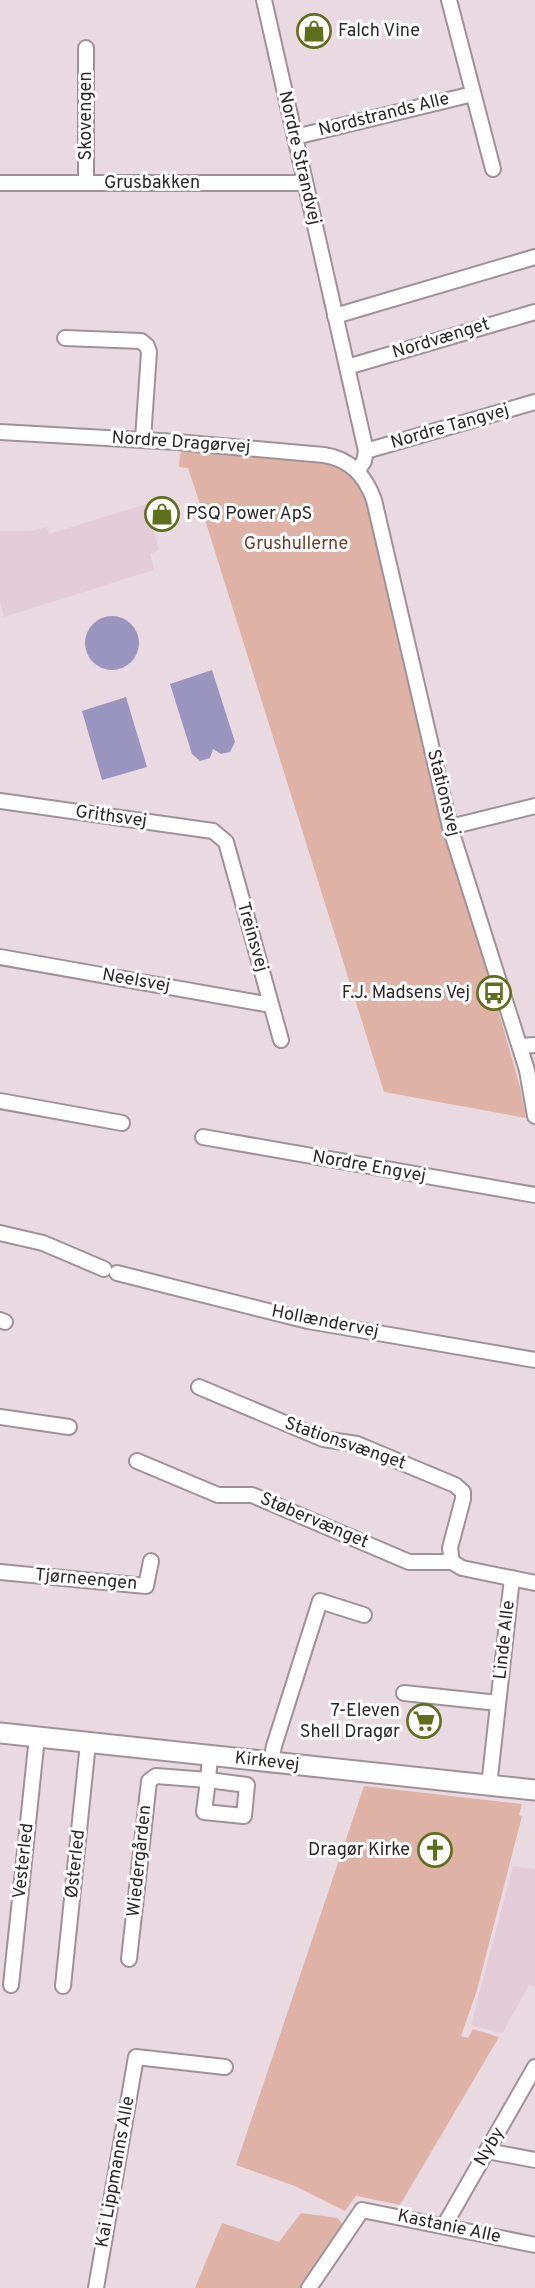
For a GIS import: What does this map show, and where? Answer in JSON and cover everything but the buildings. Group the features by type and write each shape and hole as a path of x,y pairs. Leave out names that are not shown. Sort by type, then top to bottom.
{"main road":[{"name":"Kirkevej","path":"0,1733 535,1790"}],"street":[{"name":"Nordre Strandvej","path":"264,0 366,452"},
{"name":"Nordstrands Alle","path":"449,0 493,169"},
{"name":"Skovengen","path":"86,48 86,183"},
{"name":"Nordstrands Alle","path":"295,137 473,94"},
{"name":"Grusbakken","path":"0,183 305,183"},
{"path":"335,316 535,257"},
{"name":"Nordvænget","path":"347,367 535,312"},
{"path":"65,338 141,341 147,345 149,352 143,439"},
{"name":"Nordre Tangvej","path":"366,452 535,402"},
{"name":"Nordre Dragørvej","path":"0,432 143,439 324,455 340,459 358,470"},
{"path":"358,470 366,452"},
{"name":"Stationsvej","path":"358,470 374,499 450,827 520,1046 535,1116"},
{"name":"Grithsvej","path":"0,801 213,831 220,836"},
{"path":"450,827 535,806"},
{"name":"Treinsvej","path":"220,836 226,842 281,1040"},
{"name":"Neelsvej","path":"0,957 271,1004"},
{"path":"520,1046 535,1045"},
{"path":"0,1101 122,1123"},
{"name":"Nordre Engvej","path":"203,1137 535,1195"},
{"name":"Hollændervej","path":"0,1233 43,1243 111,1271 308,1321 535,1360"},
{"name":"Stationsvænget","path":"199,1387 323,1439 358,1444 455,1485 463,1492 463,1499 450,1548 452,1562"},
{"path":"0,1417 69,1427"},
{"name":"Støbervænget","path":"137,1461 218,1495 252,1495 409,1562 452,1562 462,1568 535,1583"},
{"name":"Tjørneengen","path":"0,1572 146,1586 152,1560"},
{"name":"Linde Alle","path":"489,1786 512,1578"},
{"path":"271,1762 320,1601 364,1615"},
{"name":"Linde Alle","path":"404,1693 498,1703"},
{"name":"Vesterled","path":"10,1985 37,1737"},
{"name":"Østerled","path":"63,1986 88,1743"},
{"name":"Wiedergården","path":"129,1959 149,1781 156,1776 208,1780 210,1756"},
{"name":"Kai Lippmanns Alle","path":"96,2288 136,2057 225,2067"},
{"name":"Nyby","path":"444,2226 535,2067"},
{"path":"487,2151 535,2160"},
{"name":"Kastanie Alle","path":"309,2288 362,2210 535,2245"}],"shaded area":[{"path":"146,504 159,550 150,554 154,570 4,617 0,601 0,531 29,531 47,527 49,534"},
{"path":"112,616 131,624 139,643 131,662 112,670 93,662 85,643 93,624"},
{"path":"212,670 235,742 230,752 221,754 213,749 210,758 200,761 192,754 170,684"},
{"path":"126,697 147,767 102,780 82,711"},
{"path":"513,1866 535,1869 535,1987 529,1985 502,2034 471,2025"}],"green space":[{"name":"Grushullerne","path":"185,449 322,461 343,467 362,487 370,510 395,624 520,1087 526,1118 384,1092 201,507 188,468 179,467 180,454"},
{"name":"Dragør Kirke","path":"364,1786 522,1804 519,1815 522,1816 477,1990 461,2036 468,2038 473,2029 499,2037 400,2205 357,2196 358,2193 345,2211 295,2186 236,2165"},
{"path":"301,2213 338,2218 344,2227 302,2288 195,2288 222,2223 279,2242"}],"place":[{"name":"Falch Vine","path":"314,31"},
{"name":"PSQ Power ApS","path":"162,514"},
{"name":"F.J. Madsens Vej","path":"494,993"},
{"name":"7-Eleven Shell Dragør","path":"424,1721"},
{"name":"Dragør Kirke","path":"435,1850"}]}
